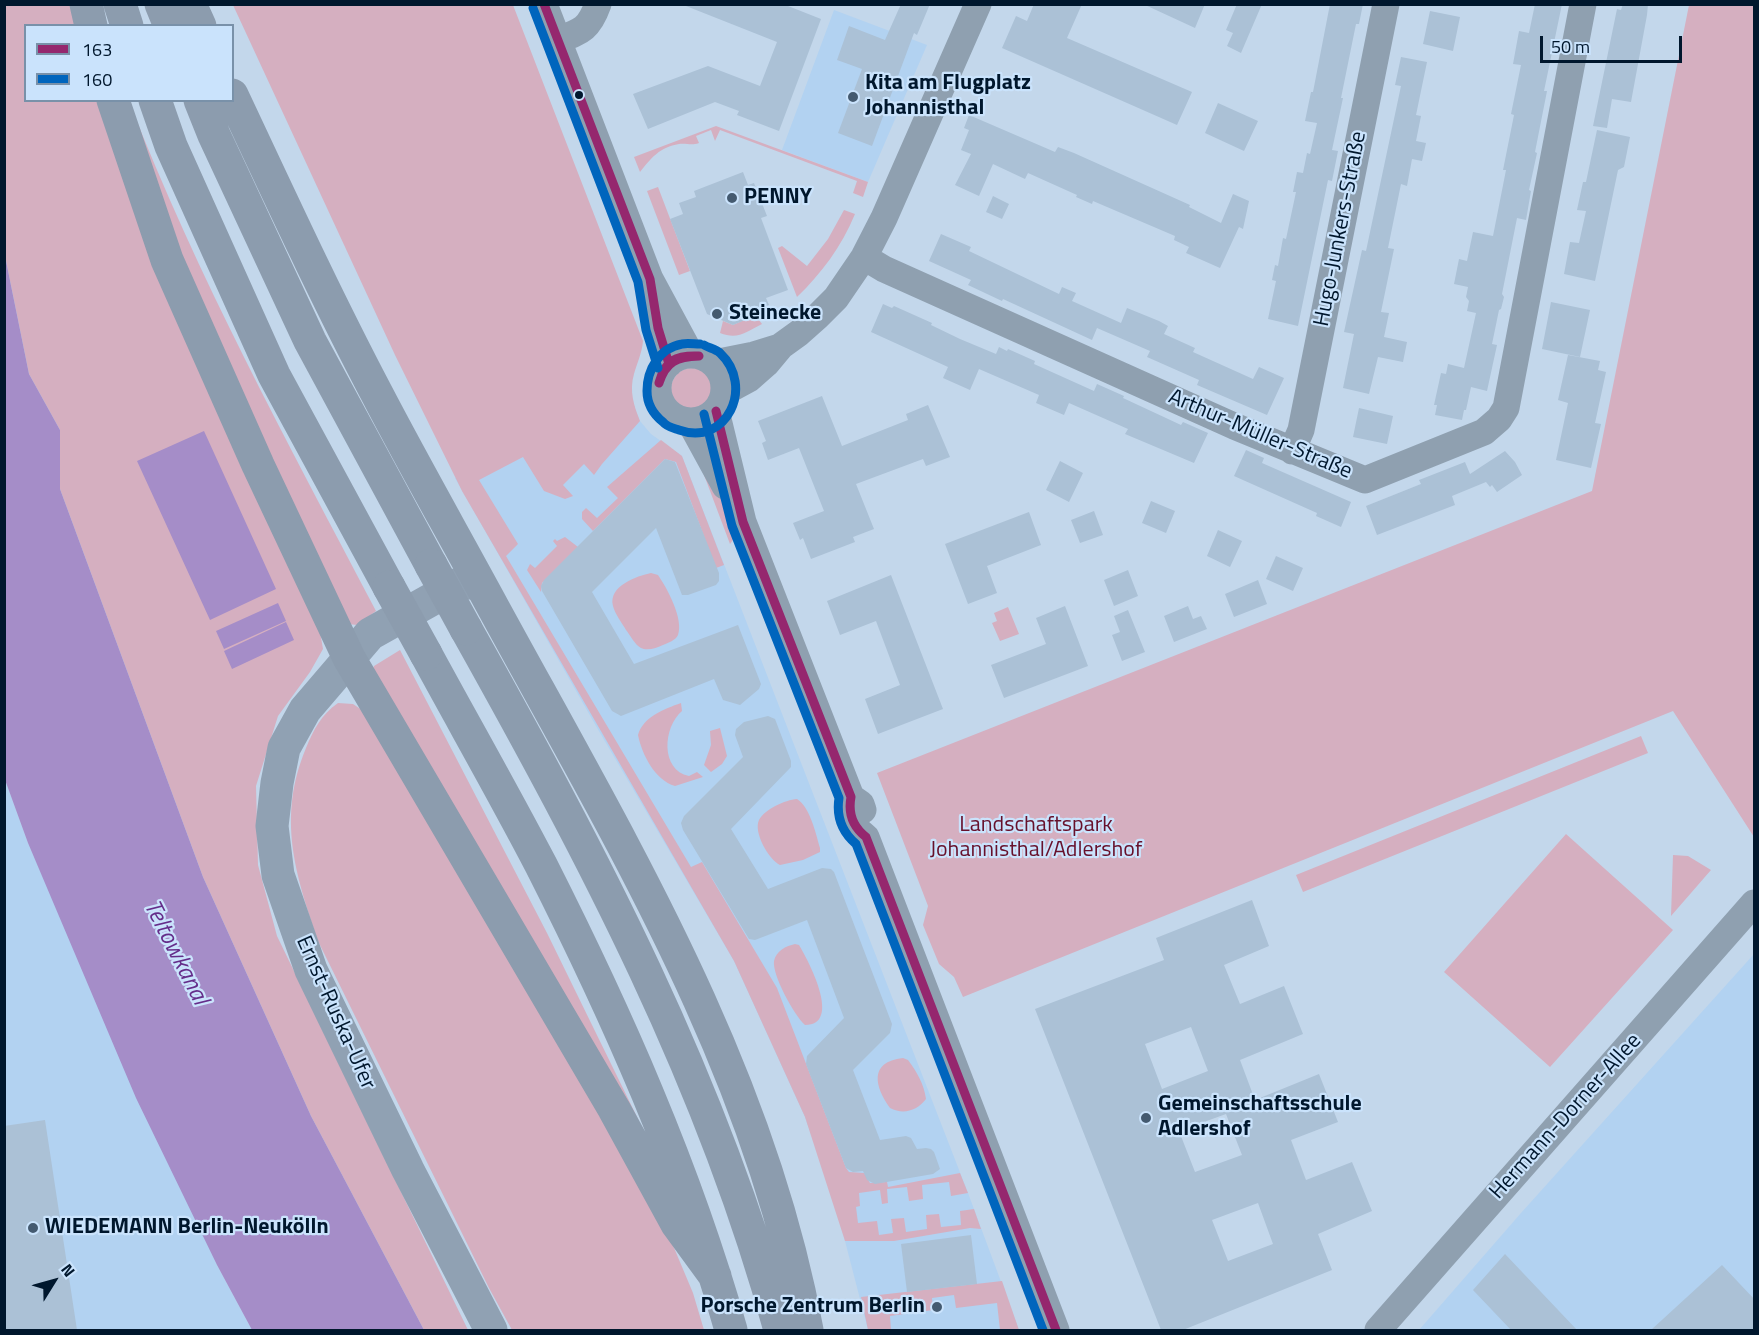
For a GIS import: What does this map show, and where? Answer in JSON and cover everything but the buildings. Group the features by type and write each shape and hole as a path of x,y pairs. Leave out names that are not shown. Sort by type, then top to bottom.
{"highway":[{"path":"86,4 91,24"},
{"path":"120,4 126,24"},
{"path":"161,4 169,24"},
{"path":"190,4 199,24"},
{"path":"234,99 330,302 376,392 618,834 701,1002 730,1069 763,1159 783,1225 801,1295 807,1330"},
{"path":"114,102 167,260 258,465 350,658 614,1109 677,1224 716,1276"},
{"path":"156,102 171,146 274,375 540,863 621,1030 652,1102 690,1201 716,1276 731,1330"},
{"path":"201,102 310,341 585,849 670,1024 740,1198 780,1330"}],"main road":[{"path":"350,658 383,647 470,598 480,582"},
{"name":"Ernst-Ruska-Ufer","path":"350,658 305,710 284,748 272,826 278,875 310,970 408,1170 491,1330"}],"street":[{"path":"544,4 650,279 691,361 720,372 724,381 720,402 744,522"},
{"path":"558,40 579,32 590,23 598,4"},
{"path":"781,346 754,355 691,361 659,379 659,397 669,413 677,418 690,422 708,418 720,402 766,364 781,346 800,333 836,298 864,257 889,207 978,4"},
{"name":"Hugo-Junkers-Straße","path":"1292,451 1301,430 1386,4"},
{"name":"Arthur-Müller-Straße","path":"864,257 885,269 1292,451 1365,480 1484,432 1499,419 1506,408 1583,4"},
{"path":"690,422 744,522 851,797 861,804 869,825 866,837 1052,1325"},
{"name":"Hermann-Dorner-Allee","path":"1378,1330 1755,903"}],"shaded area":[{"name":"Kita am Flugplatz Johannisthal","path":"834,10 927,45 868,182 782,150"},
{"path":"634,406 640,421 651,434 682,456 1019,1330 868,1330 837,1210 805,1117 734,961 596,726 455,478"},
{"path":"4,777 28,843 217,1265 252,1330 5,1330"},
{"path":"1754,954 1754,1330 1419,1330 1521,1213"}],"green space":[{"path":"4,5 70,5 75,24 24,24 24,102 99,102 319,626 323,649 310,672 278,716 256,786 258,865 277,936 468,1330 424,1330 311,1116 203,877 60,489 60,430 29,374 5,256"},
{"path":"233,5 513,5 643,341 632,386 634,404 640,421 594,475 584,464 563,485 573,496 565,499 544,491 523,457 479,480 518,544 506,556 691,867 702,862 777,988 846,1168 849,1172 864,1173 870,1183 887,1182 888,1187 960,1173 968,1193 951,1196 949,1182 922,1185 923,1199 909,1201 907,1187 887,1189 888,1203 882,1204 880,1190 859,1193 860,1206 856,1207 858,1223 877,1221 879,1235 893,1233 891,1219 904,1218 906,1232 927,1229 926,1215 939,1214 941,1227 961,1225 960,1211 974,1209 981,1229 970,1228 894,1241 845,1241 805,1117 734,961 462,491 395,355"},
{"name":"Landschaftspark Johannisthal/Adlershof","path":"1689,5 1754,5 1754,837 1673,711 963,997 954,977 939,964 923,925 928,906 877,773 1592,491"},
{"path":"129,102 184,231 245,359 376,611 357,625 348,624 183,265"},
{"path":"716,126 868,182 863,197 853,193 857,181 720,130 715,141 711,130 696,136 699,143 679,144 661,150 640,172 634,157"},
{"path":"658,187 690,271 679,275 647,191"},
{"path":"844,210 855,214 844,237 822,269 797,297 778,248 782,246 807,266 828,239"},
{"path":"755,315 762,324 737,335 720,333 723,321 733,325"},
{"path":"692,368 700,369 707,374 712,381 712,397 707,404 700,409 692,410 684,409 677,404 672,397 671,389 672,381 677,374 684,369"},
{"path":"661,440 682,456 724,565 716,568 676,462 665,459 593,531 582,519 582,512 586,508 597,518 618,498 607,487"},
{"path":"698,459 718,490 736,536 730,544"},
{"path":"565,537 578,547 542,583 541,592 527,570 530,564 535,568 557,546 553,541 555,539 557,541"},
{"path":"651,573 658,575 670,595 677,612 679,628 674,640 652,649 646,649 637,645 626,630 614,609 613,599 615,593 625,583"},
{"path":"1008,607 1019,634 1000,641 992,623 997,621 994,613"},
{"path":"400,650 547,933 639,1121 372,671 374,666"},
{"path":"338,703 353,704 362,710 664,1224 693,1293 704,1330 512,1330 489,1288 318,941 302,892 292,845 292,798 297,774 312,735 323,718"},
{"path":"681,703 682,711 671,727 668,737 669,757 673,766 680,772 689,776 697,772 703,777 675,786 661,778 650,766 638,735 644,723 649,719"},
{"path":"720,728 727,756 722,764 711,772 704,765 711,745 710,731"},
{"path":"1641,736 1648,753 1303,892 1296,875"},
{"path":"797,799 809,814 820,852 803,860 780,865 771,858 763,845 758,831 759,820 776,806"},
{"path":"1566,834 1673,930 1550,1067 1444,972"},
{"path":"1673,855 1688,856 1711,870 1671,916"},
{"path":"795,944 799,945 815,977 822,1004 821,1015 816,1022 805,1025 785,995 774,967 775,957 779,952"},
{"path":"903,1058 908,1060 917,1074 924,1088 926,1099 910,1111 890,1108 878,1084 880,1070 884,1065 892,1060"},
{"path":"1002,1281 1019,1330 1000,1330 997,1303 956,1308 954,1295 932,1298 933,1310 890,1316 891,1330 868,1330 861,1297"}],"water":[{"name":"Teltowkanal","path":"5,256 29,374 60,430 60,489 203,877 311,1116 424,1330 252,1330 217,1265 136,1098 28,843 4,777"},
{"path":"204,431 276,589 210,620 137,461"},
{"path":"278,603 286,621 224,649 216,631"},
{"path":"286,622 294,640 232,669 224,651"}],"transit line":[{"name":"163","path":"544,4 650,279 658,328 669,364"},
{"name":"160","path":"533,8 638,282 646,330 658,368"},
{"name":"160","path":"700,344 682,344 667,350 656,361 649,375 647,396 651,408 666,425 679,430 696,433 711,430 722,422 731,410 735,396 735,381 730,366 718,352 704,345"},
{"name":"163","path":"659,383 661,375 673,360 699,356"},
{"name":"163","path":"659,383 665,370 673,362 699,356"},
{"name":"163","path":"716,411 743,522 851,797 852,819 866,837 1056,1330"},
{"name":"160","path":"704,414 732,526 839,798 838,812 841,824 856,844 1043,1330"}],"place":[{"name":"Kita am Flugplatz Johannisthal","path":"853,97"},
{"name":"PENNY","path":"732,198"},
{"name":"Steinecke","path":"717,314"},
{"name":"Gemeinschaftsschule Adlershof","path":"1146,1118"},
{"name":"WIEDEMANN Berlin-Neukölln","path":"33,1228"},
{"name":"Porsche Zentrum Berlin","path":"937,1307"}]}
